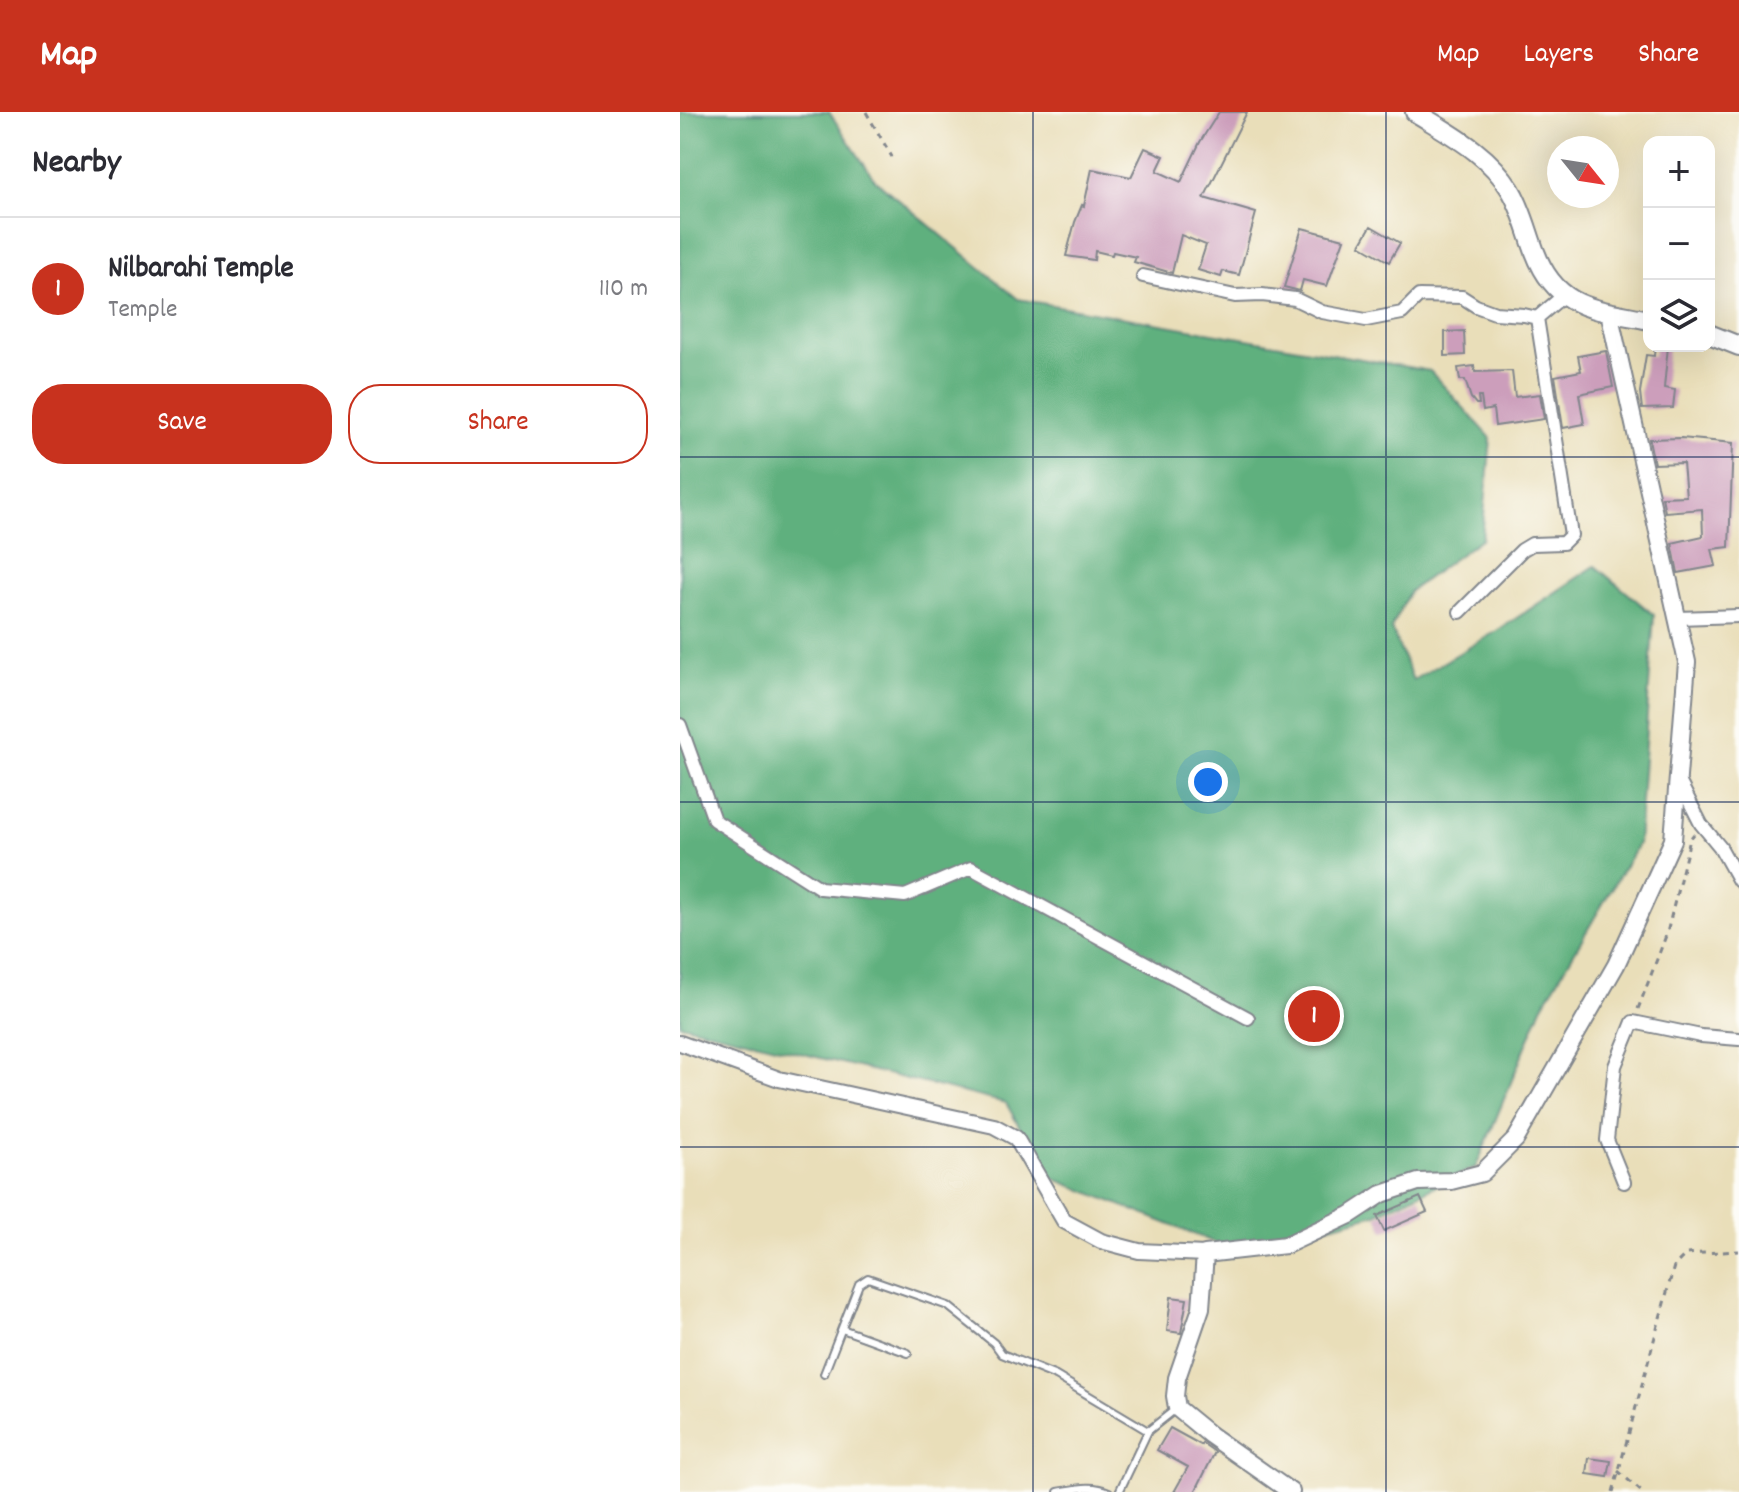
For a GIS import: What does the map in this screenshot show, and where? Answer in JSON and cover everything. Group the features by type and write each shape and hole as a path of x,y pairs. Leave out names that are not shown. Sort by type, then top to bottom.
{"main road":[{"path":"1415,112 1476,151 1497,171 1519,206 1543,270 1563,296 1589,309 1643,319"},
{"path":"1291,1492 1177,1408 1177,1378 1201,1308 1205,1254 1286,1245 1350,1215 1382,1194 1418,1182 1451,1181 1482,1173 1516,1139 1616,965 1673,840 1687,662 1609,312"},
{"path":"1715,336 1739,346"}],"street":[{"path":"1143,276 1235,296 1295,299 1322,312 1366,320 1402,313 1419,296 1462,297 1495,313 1537,318"},
{"path":"1537,318 1563,296"},
{"path":"1460,612 1522,550 1532,544 1563,543 1571,535 1537,318"},
{"path":"1678,618 1739,616"},
{"path":"680,725 714,820 820,888 905,896 971,868 1248,1018"},
{"path":"1678,779 1701,824 1720,847 1739,881"},
{"path":"1624,1182 1607,1140 1615,1066 1633,1022 1701,1036 1739,1039"},
{"path":"680,1043 779,1079 994,1126 1016,1138 1064,1221 1101,1241 1139,1251 1205,1254"}],"lane":[{"path":"824,1374 859,1284 868,1278 948,1306 994,1343 1002,1354 1056,1376 1148,1431"},
{"path":"842,1329 908,1353"},
{"path":"1119,1492 1148,1431 1177,1408"},
{"path":"1058,1492 1084,1487 1109,1492"}],"path":[{"path":"866,112 892,157"},
{"path":"1633,1022 1667,933 1690,839 1701,824"},
{"path":"1613,1492 1674,1266 1686,1254 1739,1251"},
{"path":"1618,1471 1642,1492"}],"green space":[{"path":"680,112 829,112 875,180 1018,299 1430,371 1491,438 1482,538 1410,591 1391,628 1413,680 1497,631 1595,566 1654,615 1638,844 1542,1007 1476,1167 1376,1214 1236,1251 1047,1176 1006,1103 680,1024"}],"building":[{"path":"1219,112 1247,112 1204,198 1256,213 1239,275 1223,271 1221,277 1198,270 1206,245 1181,235 1172,273 1134,262 1136,257 1113,252 1112,255 1095,251 1094,260 1066,256 1075,222 1084,206 1092,169 1131,177 1145,148 1164,156 1157,171 1181,182"},
{"path":"1371,226 1400,243 1389,262 1360,245"},
{"path":"1302,228 1344,239 1327,286 1303,280 1300,291 1284,287"},
{"path":"1464,331 1465,355 1445,356 1445,332"},
{"path":"1606,351 1613,387 1579,394 1584,424 1563,428 1555,376 1581,371 1578,356"},
{"path":"1654,352 1667,352 1664,388 1675,390 1673,408 1642,409 1640,392 1646,355 1654,356"},
{"path":"1474,366 1475,372 1512,371 1515,397 1540,394 1544,419 1495,426 1493,409 1483,411 1481,397 1478,397 1479,404 1476,404 1465,380 1460,380 1458,368"},
{"path":"1681,438 1733,443 1729,547 1712,549 1716,566 1678,573 1672,543 1703,536 1702,509 1665,512 1662,497 1686,496 1683,463 1654,464 1649,439"},
{"path":"1420,1197 1427,1212 1384,1231 1377,1216"},
{"path":"1171,1297 1187,1299 1181,1333 1167,1331"},
{"path":"1170,1428 1215,1452 1195,1492 1174,1492 1188,1467 1157,1450"},
{"path":"1589,1458 1611,1461 1608,1477 1587,1474"}],"place":[{"name":"Nilbarahi Temple","path":"1314,1016"}]}
